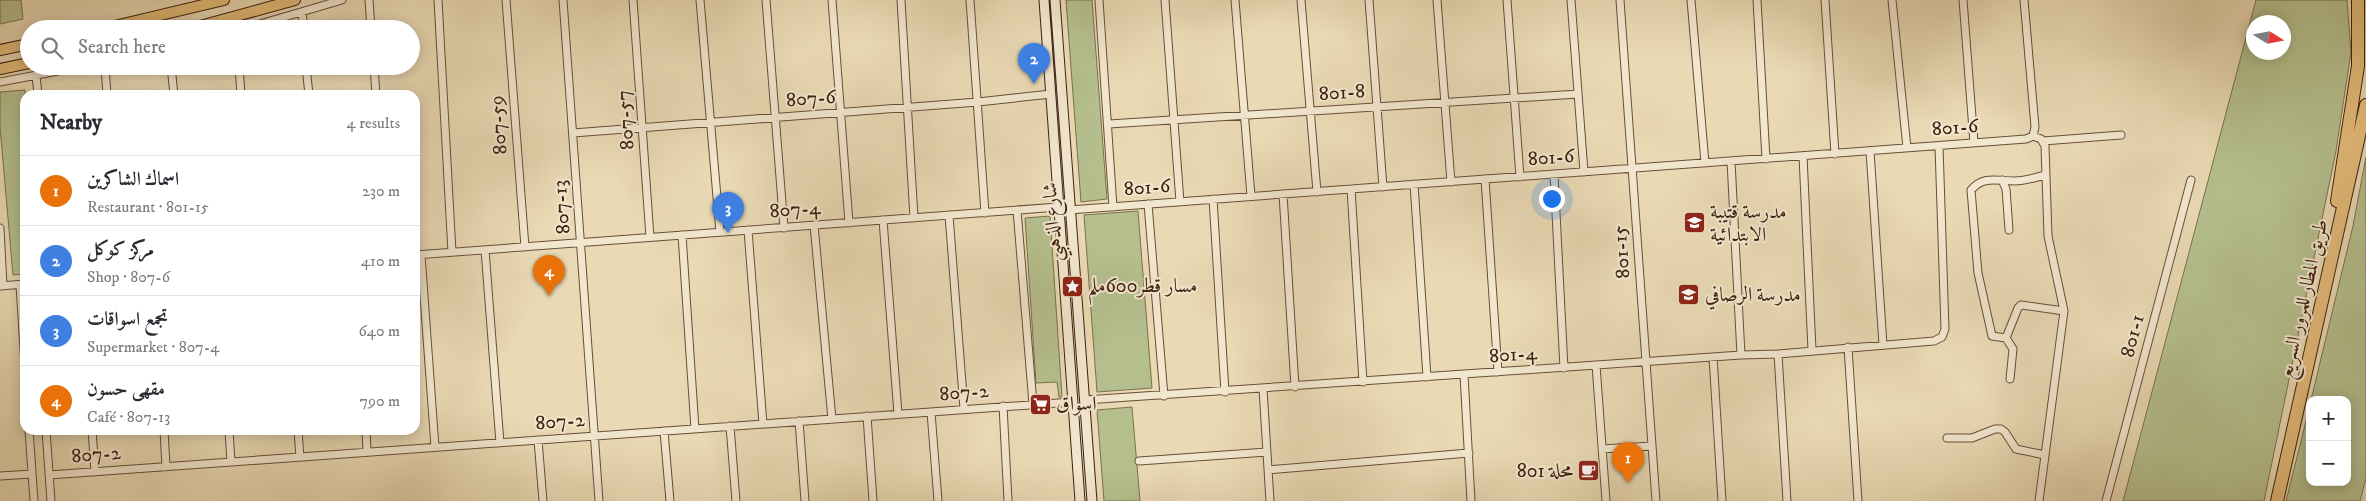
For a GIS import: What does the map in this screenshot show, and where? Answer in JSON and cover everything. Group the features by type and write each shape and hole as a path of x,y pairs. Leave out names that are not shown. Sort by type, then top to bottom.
{"highway":[{"path":"2320,315 2358,66 2358,0"},
{"name":"طريق المطار للمرور السريع","path":"2277,501 2366,105"}],"main road":[{"path":"140,20 224,0"},
{"path":"222,20 296,0"},
{"path":"0,50 20,46"},
{"path":"0,69 20,65"}],"street":[{"path":"274,20 342,0"},
{"path":"369,0 370,20"},
{"path":"438,0 452,252"},
{"name":"807-59","path":"506,0 525,247"},
{"name":"807-13","path":"563,0 599,501"},
{"name":"807-57","path":"634,0 650,237"},
{"path":"700,0 720,232"},
{"path":"766,0 784,228"},
{"path":"832,0 849,223"},
{"path":"900,0 914,218"},
{"path":"970,0 985,213"},
{"name":"شارع الذهبي","path":"1044,0 1080,501"},
{"name":"شارع الذهبي","path":"1055,0 1069,210 1092,501"},
{"path":"1099,0 1109,124 1113,207"},
{"path":"1165,0 1180,202"},
{"path":"1235,0 1252,196"},
{"path":"1301,0 1317,192"},
{"path":"1369,0 1383,187"},
{"path":"1438,0 1451,182"},
{"path":"1507,0 1520,177"},
{"path":"1571,0 1584,172"},
{"name":"801-15","path":"1620,0 1656,501"},
{"path":"1691,0 1705,163"},
{"path":"1757,0 1766,158"},
{"path":"1825,0 1834,154"},
{"path":"1892,0 1907,148"},
{"path":"1963,0 1974,143"},
{"path":"2024,0 2035,127 2034,136 2043,141 2121,135"},
{"path":"302,12 303,20"},
{"path":"0,82 36,75 38,90"},
{"path":"106,75 107,90"},
{"path":"172,75 173,90"},
{"path":"240,75 241,90"},
{"path":"307,75 308,90"},
{"path":"375,75 376,90"},
{"name":"807-6","path":"573,133 907,108 1051,94"},
{"name":"801-8","path":"1109,124 1578,94"},
{"name":"801-6","path":"1069,210 1939,146 2026,139 2034,136"},
{"path":"2039,501 2064,311 2049,241 2045,146 2043,141"},
{"name":"801-4","path":"1085,400 1778,354 1934,341 1942,337 1945,329 1939,146"},
{"path":"1870,151 1883,345"},
{"path":"1803,156 1812,350"},
{"path":"1731,161 1742,355"},
{"path":"1554,174 1564,368"},
{"path":"2010,379 2013,349 2006,338 1992,336 1978,273 1971,190 1977,184 1988,179 2016,181 2046,175"},
{"path":"1485,179 1498,372"},
{"path":"2002,180 2006,189 2009,230"},
{"name":"801-1","path":"2106,501 2191,180"},
{"path":"1414,184 1427,377"},
{"path":"1352,189 1363,382"},
{"path":"1283,194 1295,387"},
{"path":"1213,199 1225,392"},
{"path":"1148,204 1164,396"},
{"name":"807-4","path":"420,255 1058,207"},
{"path":"1017,210 1033,404"},
{"path":"949,215 964,409"},
{"path":"883,220 898,414"},
{"path":"814,225 832,419"},
{"path":"0,228 2,286 20,285"},
{"path":"748,230 763,424"},
{"path":"682,235 695,429"},
{"path":"485,250 500,443"},
{"path":"420,278 435,447"},
{"path":"2006,338 2018,308 2022,305 2064,311"},
{"path":"1848,347 1858,501"},
{"path":"1778,354 1787,501"},
{"path":"1713,357 1722,501"},
{"path":"1596,365 1606,501"},
{"path":"1464,375 1471,501"},
{"path":"1263,389 1270,501"},
{"name":"807-2","path":"49,475 1072,402"},
{"path":"1003,406 1008,501"},
{"path":"931,412 938,501"},
{"path":"868,416 873,501"},
{"path":"800,421 805,501"},
{"path":"730,426 736,501"},
{"path":"1947,438 1972,438 1995,429 2001,429 2016,449 2045,455"},
{"path":"664,431 670,501"},
{"path":"29,435 34,501"},
{"path":"46,435 51,501"},
{"path":"92,435 95,472"},
{"path":"164,435 166,467"},
{"path":"229,435 231,462"},
{"path":"298,435 300,457"},
{"path":"366,435 367,452"},
{"path":"538,440 542,501"},
{"path":"1602,450 1652,446"},
{"path":"1139,461 1266,452"},
{"path":"1268,470 1468,453"},
{"path":"0,476 32,474"}],"green space":[{"path":"0,0 21,0 23,19 0,24"},
{"path":"1066,0 1092,0 1107,199 1081,202"},
{"path":"2256,0 2347,0 2351,52 2336,151 2264,501 2123,501 2246,38 2246,60 2291,60 2291,15 2252,15"},
{"path":"20,90 20,274 13,275 0,127 0,92"},
{"path":"2366,157 2366,478 2360,501 2286,501 2306,421 2306,486 2351,486 2351,396 2312,396 2353,226"},
{"path":"1138,211 1152,388 1097,392 1084,215"},
{"path":"1050,216 1062,397 1059,397 1057,382 1036,383 1025,218"},
{"path":"1132,407 1140,501 1104,501 1097,410"}],"place":[{"name":"مركز كوكل","path":"1034,84"},
{"name":"مدرسة قتيبة الابتدائية","path":"1694,223"},
{"name":"تجمع اسواقات","path":"728,233"},
{"name":"مسار قطر600ملم","path":"1072,286"},
{"name":"مدرسة الرصافي","path":"1689,295"},
{"name":"مقهى حسون","path":"549,296"},
{"name":"اسواق","path":"1040,404"},
{"name":"محلة 801","path":"1589,471"},
{"name":"اسماك الشاكرين","path":"1628,483"}]}
